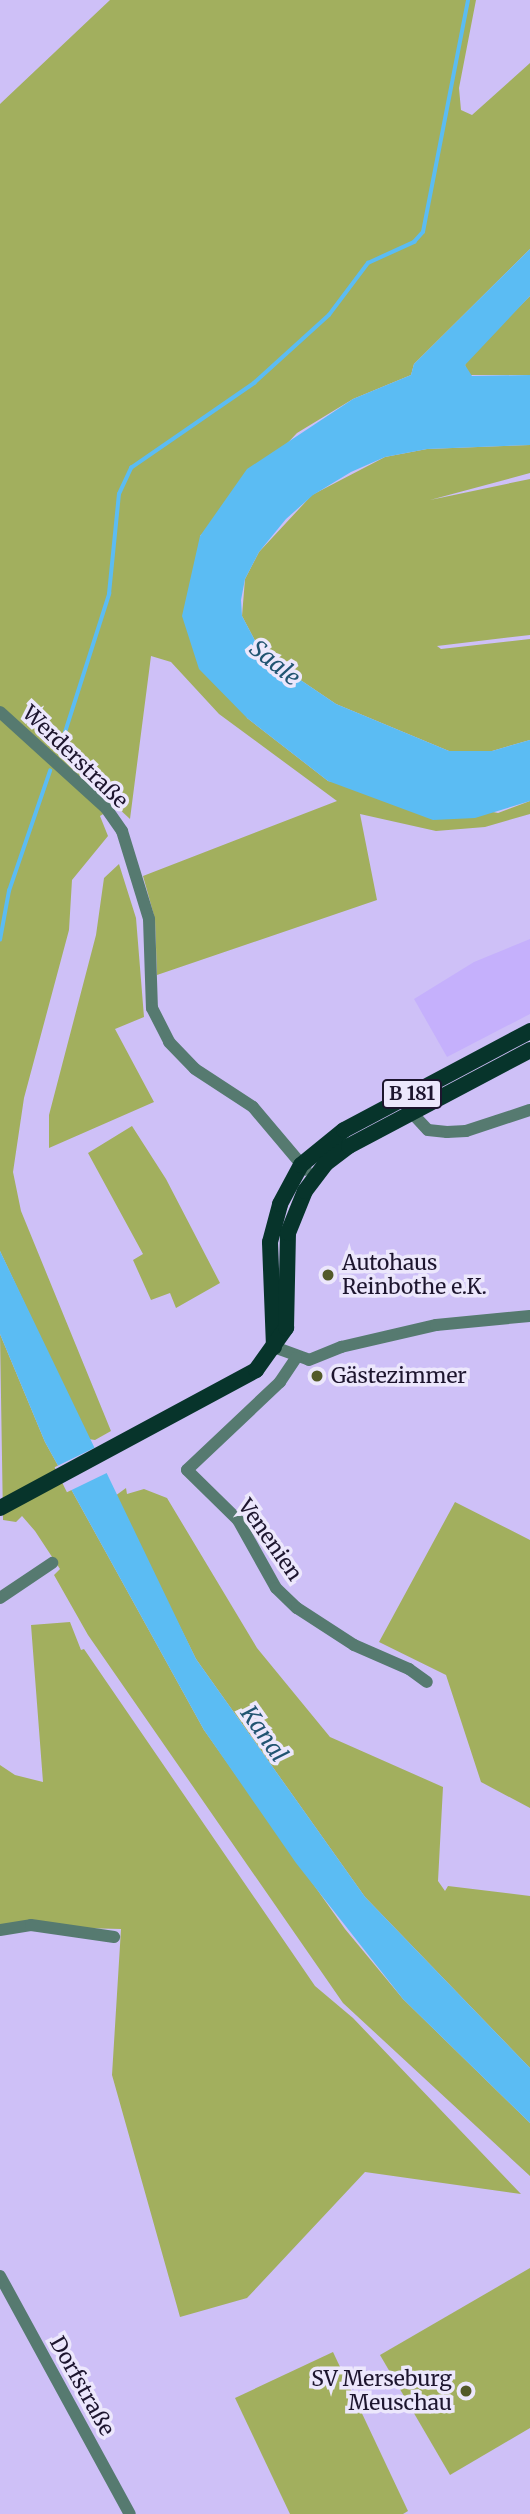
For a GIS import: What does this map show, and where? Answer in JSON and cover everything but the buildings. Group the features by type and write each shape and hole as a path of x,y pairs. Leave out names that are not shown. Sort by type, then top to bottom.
{"main road":[{"name":"B 181","path":"274,1348 270,1242 280,1204 302,1165 344,1130 530,1031"},
{"name":"B 181","path":"1,1508 245,1379 274,1348 286,1328 288,1233 315,1177 337,1153 530,1050"}],"street":[{"name":"Werderstraße","path":"0,712 112,816 122,831 149,919 148,984 158,1025 195,1069 253,1107 315,1177"},
{"path":"412,1113 428,1130 447,1132 466,1131 530,1110"},
{"path":"274,1348 296,1358 309,1360 341,1347 436,1325 530,1316"},
{"name":"Venenien","path":"296,1358 280,1382 187,1470 239,1520 276,1588 297,1608 354,1645 409,1669 426,1682"},
{"path":"0,1598 52,1563"},
{"path":"0,1930 31,1925 114,1937"},
{"name":"Dorfstraße","path":"0,2276 130,2514"}],"shaded area":[{"path":"530,939 530,1014 447,1057 414,999 474,962"}],"green space":[{"path":"110,0 476,0 459,88 461,110 472,115 530,63 530,249 414,364 411,375 353,399 297,433 200,536 247,718 328,781 498,813 530,801 530,814 485,827 436,831 360,814 377,900 157,975 155,919 143,876 337,801 219,714 171,662 151,656 130,819 116,806 100,816 108,836 72,880 69,930 24,1098 13,1172 21,1211 111,1431 95,1440 88,1439 0,1251 0,104"},
{"path":"530,296 530,375 469,375 465,365 469,356"},
{"path":"530,445 530,473 430,500 530,479 530,635 437,646 441,649 530,639 530,740 492,751 449,751 336,704 262,654 242,616 245,579 259,552 312,495 385,457 427,449"},
{"path":"119,864 136,918 144,1017 115,1029 154,1102 49,1148 49,1115 96,935 104,878"},
{"path":"132,1126 166,1179 220,1283 176,1308 170,1293 151,1300 133,1260 143,1254 88,1153"},
{"path":"0,1334 45,1442 204,1730 345,1929 403,1999 530,2123 530,2176 343,2003 88,1635 54,1575 60,1569 35,1531 22,1516 16,1522 3,1520"},
{"path":"126,1488 127,1494 144,1489 167,1498 257,1648 330,1737 443,1787 438,1881 445,1891 448,1886 530,1896 530,2068 365,1897 196,1659 115,1496"},
{"path":"455,1502 530,1540 530,1808 481,1782 446,1675 379,1642"},
{"path":"70,1622 81,1650 84,1649 315,1986 353,2018 521,2194 365,2172 247,2298 180,2317 112,2075 121,1929 0,1926 0,1765 15,1775 43,1782 31,1625"},
{"name":"SV Merseburg Meuschau","path":"530,2268 530,2428 450,2475 380,2355"},
{"path":"333,2352 408,2511 403,2514 290,2514 235,2398"}],"water":[{"name":"Saale","path":"530,249 530,296 465,365 472,376 530,375 530,445 427,449 385,457 351,472 313,495 286,519 259,552 245,579 241,600 242,616 262,654 336,704 449,751 492,751 530,740 530,801 475,818 433,820 328,781 247,718 199,669 182,616 200,536 247,469 353,399 411,375 414,364"},
{"path":"0,1251 196,1659 365,1897 530,2068 530,2123 403,1999 296,1863 204,1730 45,1442 0,1334"}],"pier":[{"path":"96,1447 108,1472 67,1492 55,1467"}],"waterway":[{"path":"60,748 109,594 119,494 131,468 254,383 329,315 368,263 414,242 423,232 468,0"},
{"path":"0,940 9,891 50,771"}],"place":[{"name":"Autohaus Reinbothe e.K.","path":"328,1275"},
{"name":"Gästezimmer","path":"317,1376"},
{"name":"SV Merseburg Meuschau","path":"466,2391"}],"water label":[{"name":"Kanal","path":"264,1734"}]}
